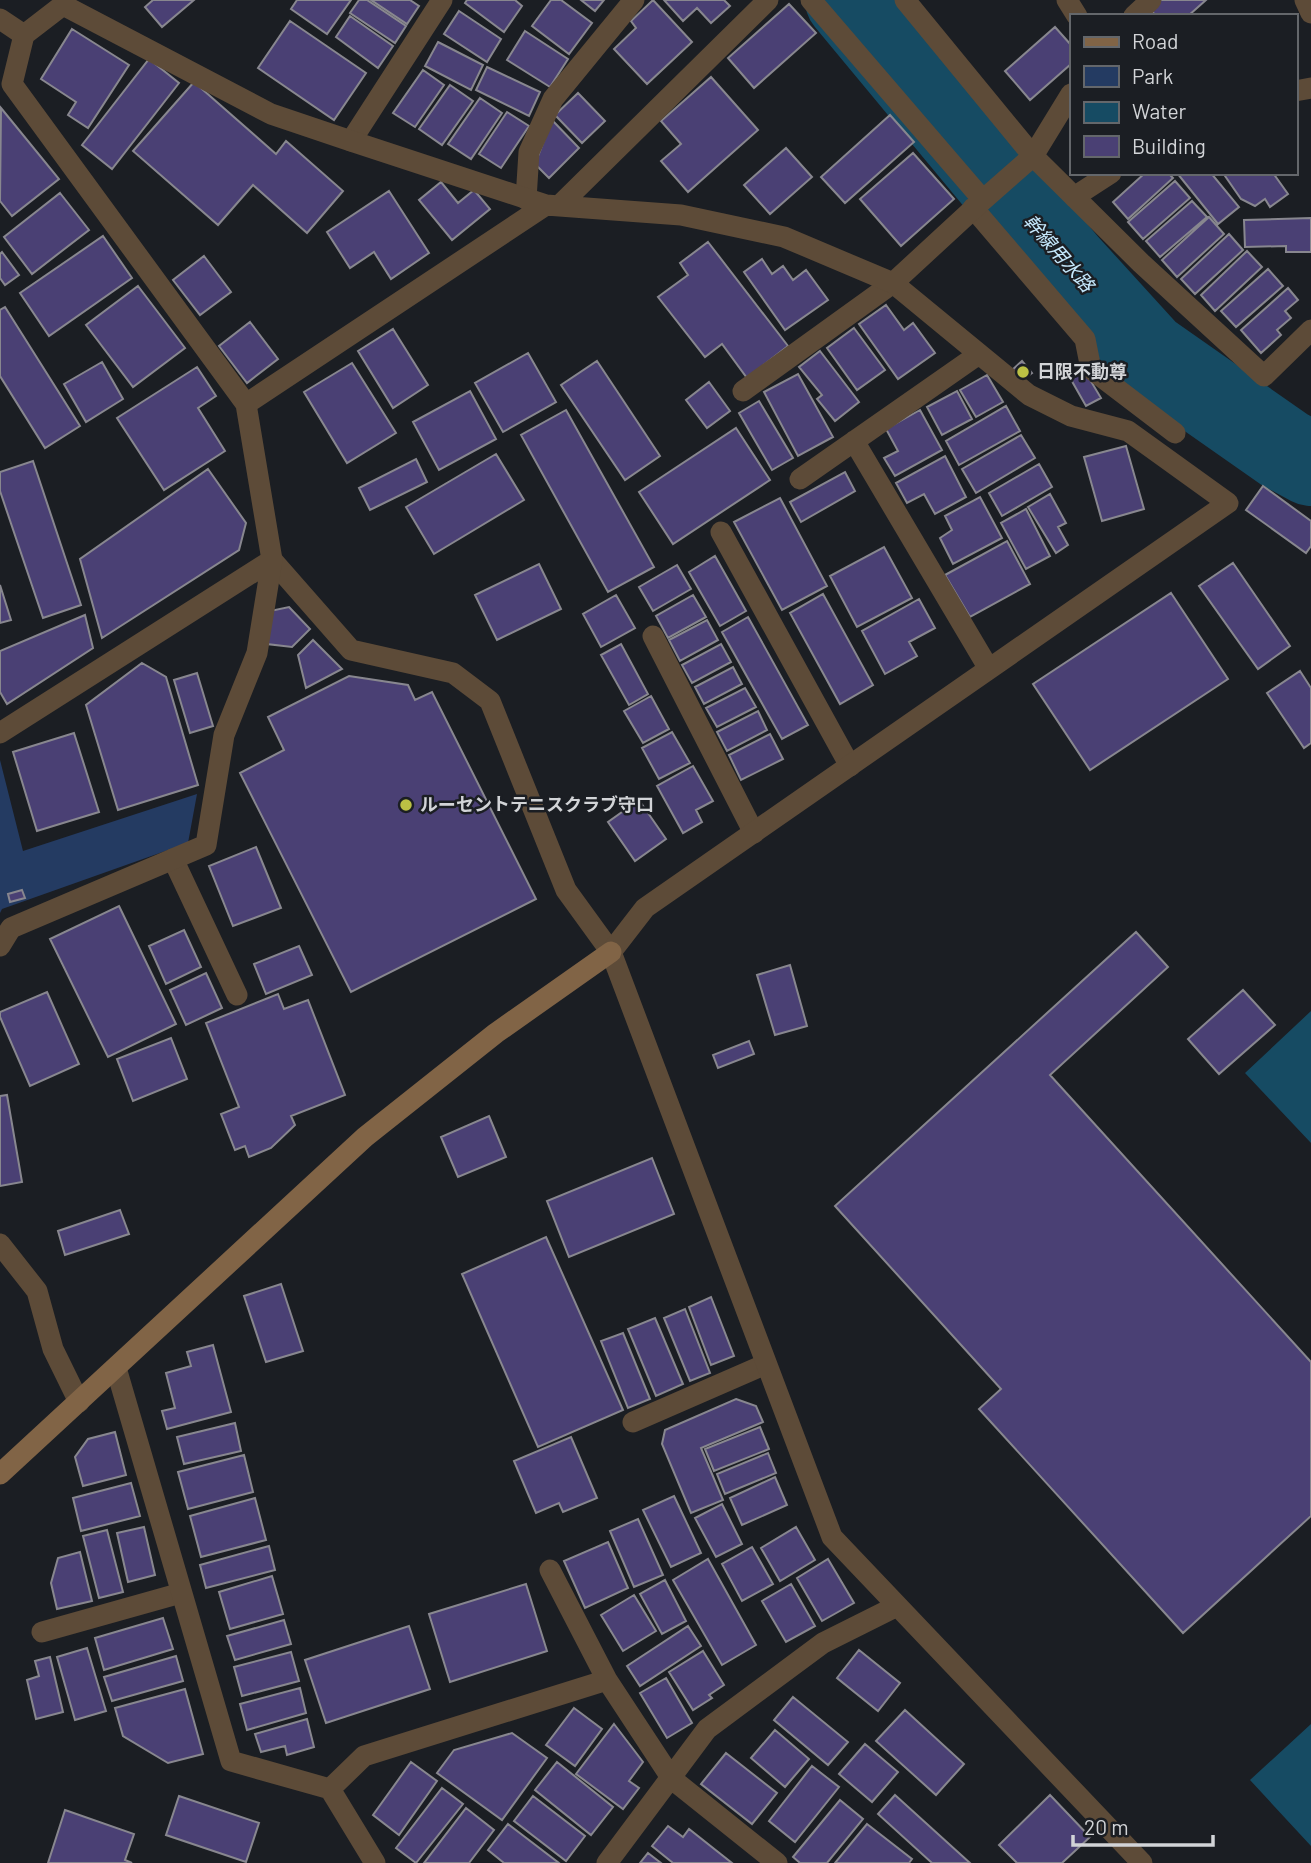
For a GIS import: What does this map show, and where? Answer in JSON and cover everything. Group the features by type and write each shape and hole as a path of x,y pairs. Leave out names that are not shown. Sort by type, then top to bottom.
{"street":[{"path":"351,141 442,0"},
{"path":"544,203 530,152 553,99 634,0"},
{"path":"246,404 544,203 768,0"},
{"path":"811,0 982,201 1085,339 1091,369 1175,433"},
{"path":"905,0 1029,160 1074,197 1141,264 1264,376 1311,330"},
{"path":"1136,14 1151,0"},
{"path":"1305,0 1311,13"},
{"path":"0,946 11,928 206,845 224,735 257,653 272,560 246,404 6,89 24,36 63,3 271,114 544,203 681,215 784,237 892,283 1029,395 1071,416 1128,431 1228,503 645,908 611,952 496,1033 365,1137 0,1474"},
{"path":"0,19 24,36"},
{"path":"743,391 892,283 1029,160 1070,96"},
{"path":"1074,197 1108,175"},
{"path":"800,479 979,354"},
{"path":"854,441 989,669"},
{"path":"721,532 850,766"},
{"path":"0,733 272,560"},
{"path":"272,560 351,650 453,673 490,701 566,890 611,952 832,1537 1142,1863"},
{"path":"653,636 754,833"},
{"path":"173,859 237,995"},
{"path":"0,1244 37,1290 53,1349 79,1402"},
{"path":"633,1422 766,1364"},
{"path":"116,1368 231,1761 330,1789 375,1863"},
{"path":"550,1570 607,1681 672,1779 777,1863"},
{"path":"42,1632 181,1593"},
{"path":"607,1863 707,1729 823,1643 897,1606"},
{"path":"330,1789 364,1756 607,1681"}],"green space":[{"path":"0,760 23,851 197,794 188,843 2,909 0,913"}],"water":[{"path":"1311,1011 1311,1143 1245,1073"},
{"path":"1311,1724 1311,1846 1250,1780"}],"building":[{"path":"153,0 194,0 162,27 145,7"},
{"path":"297,0 351,0 327,34 291,9"},
{"path":"359,0 367,0 406,26 395,43 350,13"},
{"path":"371,0 410,0 419,6 407,24"},
{"path":"467,0 515,0 522,6 504,32 465,3"},
{"path":"551,0 561,0 592,23 569,54 532,26"},
{"path":"581,0 604,0 595,11"},
{"path":"653,0 692,42 647,84 614,49 636,28 631,21"},
{"path":"664,0 724,0 730,6 711,23 697,8 683,21"},
{"path":"1159,0 1206,0 1190,14 1154,14 1149,8"},
{"path":"789,4 816,33 754,88 728,58"},
{"path":"459,11 501,39 487,62 444,34"},
{"path":"350,16 393,46 378,68 336,37"},
{"path":"290,21 366,73 334,120 258,68"},
{"path":"1055,27 1070,44 1070,65 1030,100 1005,71"},
{"path":"72,29 129,65 88,128 68,115 76,102 41,79"},
{"path":"525,31 568,59 550,87 507,60"},
{"path":"438,42 483,65 471,90 425,66"},
{"path":"149,59 179,83 112,169 82,145"},
{"path":"487,67 540,92 529,116 476,90"},
{"path":"423,70 444,85 415,127 393,113"},
{"path":"711,77 758,130 688,192 661,161 681,144 661,121"},
{"path":"194,82 276,154 286,141 343,191 307,233 253,185 218,225 133,151"},
{"path":"450,85 473,101 442,145 419,129"},
{"path":"578,93 605,121 582,143 555,115"},
{"path":"480,98 502,113 471,159 448,144"},
{"path":"1,108 59,179 12,216 0,201"},
{"path":"507,112 529,126 501,168 479,154"},
{"path":"890,115 914,142 845,203 821,177"},
{"path":"552,120 579,148 549,178 535,164"},
{"path":"786,148 812,177 770,214 744,185"},
{"path":"913,153 954,199 901,246 860,199"},
{"path":"1143,175 1170,175 1173,178 1128,219 1113,202"},
{"path":"1179,175 1213,175 1239,207 1218,224"},
{"path":"1224,175 1274,175 1288,194 1270,207 1265,199 1255,206 1241,199"},
{"path":"1175,181 1190,198 1143,239 1128,222"},
{"path":"441,182 458,203 474,190 490,209 452,240 419,200"},
{"path":"389,191 429,253 391,279 374,252 350,268 327,232"},
{"path":"60,193 89,230 32,274 4,237"},
{"path":"1192,201 1207,217 1160,257 1146,241"},
{"path":"1209,217 1224,234 1177,277 1162,260"},
{"path":"1311,218 1311,252 1286,252 1286,246 1245,247 1244,220"},
{"path":"1229,234 1243,250 1195,294 1181,279"},
{"path":"103,236 132,278 49,336 20,293"},
{"path":"708,242 788,346 747,378 722,344 705,357 658,297 688,275 680,263"},
{"path":"1247,251 1262,267 1215,311 1201,295"},
{"path":"2,252 19,275 5,285 0,278"},
{"path":"204,256 231,292 200,315 173,280"},
{"path":"762,259 772,274 783,266 793,280 806,270 828,300 785,330 744,272"},
{"path":"1268,269 1283,286 1236,327 1221,311"},
{"path":"138,286 185,348 133,387 86,325"},
{"path":"1288,288 1298,300 1285,311 1291,318 1277,330 1281,335 1261,353 1241,330"},
{"path":"886,305 904,330 913,323 935,353 898,379 859,324"},
{"path":"5,307 80,426 45,448 0,376 0,310"},
{"path":"250,322 278,359 247,383 219,346"},
{"path":"854,328 885,370 857,390 827,348"},
{"path":"393,329 428,385 393,408 358,351"},
{"path":"820,351 859,402 835,421 817,399 822,395 799,367"},
{"path":"528,353 556,402 503,432 475,383"},
{"path":"597,361 660,456 625,480 561,385"},
{"path":"1022,361 1032,373 1021,381 1012,370"},
{"path":"102,362 123,399 86,422 64,384"},
{"path":"352,363 396,433 347,463 304,392"},
{"path":"197,367 216,396 198,408 225,451 164,490 117,418"},
{"path":"1083,368 1101,398 1086,406 1069,376"},
{"path":"798,374 833,437 798,456 764,392"},
{"path":"987,375 1003,402 976,417 960,390"},
{"path":"709,382 730,411 707,428 686,400"},
{"path":"470,391 496,439 439,470 413,422"},
{"path":"957,391 972,419 942,435 927,407"},
{"path":"759,401 793,458 772,470 739,413"},
{"path":"1006,406 1020,431 959,465 946,441"},
{"path":"566,410 654,567 608,592 521,435"},
{"path":"920,410 942,450 895,476 884,458 898,451 886,429"},
{"path":"736,428 770,480 673,544 639,492"},
{"path":"1021,435 1035,458 976,493 962,469"},
{"path":"1126,446 1144,509 1102,521 1084,457"},
{"path":"496,454 524,500 434,554 406,507"},
{"path":"945,456 966,497 935,514 924,494 907,503 896,483"},
{"path":"416,459 427,482 370,510 359,488"},
{"path":"33,461 81,605 43,618 0,491 0,472"},
{"path":"1039,464 1052,487 1002,516 989,493"},
{"path":"208,469 246,523 239,550 102,638 80,559"},
{"path":"845,472 855,491 801,522 790,502"},
{"path":"1263,486 1311,521 1311,546 1306,553 1246,510"},
{"path":"1050,494 1066,523 1058,527 1068,545 1056,553 1028,507"},
{"path":"980,497 1002,538 953,564 940,538 952,530 945,516"},
{"path":"780,498 827,586 782,610 734,522"},
{"path":"1026,509 1050,556 1026,569 1001,523"},
{"path":"1007,541 1030,584 970,617 945,575"},
{"path":"884,547 912,598 857,627 830,576"},
{"path":"715,556 746,611 720,626 689,572"},
{"path":"1233,563 1290,646 1258,669 1199,586"},
{"path":"539,564 561,609 497,640 475,595"},
{"path":"677,565 691,589 653,611 639,587"},
{"path":"0,585 11,620 0,623"},
{"path":"1171,593 1228,679 1090,770 1033,684"},
{"path":"823,594 873,685 840,704 790,613"},
{"path":"616,595 635,628 601,647 583,614"},
{"path":"693,595 706,617 668,638 656,616"},
{"path":"919,599 935,628 909,642 917,656 885,674 862,631"},
{"path":"289,607 310,629 292,647 267,644 270,611"},
{"path":"85,615 93,648 7,704 0,692 0,651"},
{"path":"748,617 808,725 782,739 722,632"},
{"path":"707,620 718,640 680,661 669,640"},
{"path":"313,640 342,669 306,688 298,655"},
{"path":"621,644 648,694 629,705 601,655"},
{"path":"721,644 731,662 692,683 682,665"},
{"path":"142,663 166,677 198,785 118,810 86,705"},
{"path":"733,667 742,684 704,704 695,687"},
{"path":"1300,671 1311,688 1311,743 1304,748 1267,693"},
{"path":"197,673 213,726 190,733 174,680"},
{"path":"349,676 408,685 415,700 432,692 536,899 351,992 240,773 284,750 268,717"},
{"path":"745,688 756,707 717,727 706,708"},
{"path":"651,696 669,729 643,743 624,711"},
{"path":"758,711 767,730 727,751 717,732"},
{"path":"672,732 690,763 659,779 642,748"},
{"path":"74,733 99,812 37,831 13,752"},
{"path":"770,734 783,759 741,780 729,755"},
{"path":"693,766 713,801 696,810 702,822 683,833 657,786"},
{"path":"639,800 666,839 635,861 608,822"},
{"path":"256,847 281,908 233,926 209,866"},
{"path":"22,890 25,898 10,902 8,894"},
{"path":"119,906 176,1024 108,1057 50,939"},
{"path":"184,930 201,967 166,984 149,946"},
{"path":"1136,932 1168,967 1050,1075 1311,1362 1311,1516 1183,1633 979,1409 1001,1389 835,1206"},
{"path":"299,946 312,975 266,994 254,964"},
{"path":"790,965 807,1026 775,1035 757,975"},
{"path":"206,973 222,1008 186,1025 170,990"},
{"path":"1243,990 1275,1025 1219,1074 1188,1039"},
{"path":"47,992 79,1064 30,1086 0,1012"},
{"path":"278,994 284,1009 308,1000 345,1095 291,1116 295,1125 271,1148 249,1157 245,1146 235,1150 221,1114 239,1107 206,1023"},
{"path":"171,1038 187,1079 133,1101 117,1059"},
{"path":"749,1041 754,1054 718,1068 713,1055"},
{"path":"7,1095 22,1182 0,1186 0,1096"},
{"path":"489,1116 506,1157 458,1177 441,1137"},
{"path":"652,1158 674,1214 569,1257 547,1201"},
{"path":"120,1210 129,1234 65,1255 58,1231"},
{"path":"546,1237 623,1410 538,1447 462,1274"},
{"path":"281,1284 303,1351 266,1362 244,1296"},
{"path":"711,1297 734,1356 711,1365 689,1307"},
{"path":"685,1309 710,1373 690,1381 664,1318"},
{"path":"655,1318 683,1384 656,1396 628,1329"},
{"path":"623,1333 650,1399 628,1408 601,1341"},
{"path":"213,1345 231,1412 167,1429 162,1411 175,1408 166,1373 191,1366 187,1352"},
{"path":"736,1399 756,1406 763,1422 701,1448 723,1500 691,1513 662,1444 665,1430"},
{"path":"235,1423 241,1451 184,1464 177,1437"},
{"path":"760,1427 769,1449 714,1471 705,1449"},
{"path":"115,1432 126,1475 83,1486 75,1457 88,1439"},
{"path":"571,1437 597,1498 563,1512 559,1503 536,1513 514,1461"},
{"path":"768,1453 776,1473 725,1494 717,1474"},
{"path":"244,1455 253,1492 188,1509 178,1472"},
{"path":"775,1477 787,1505 742,1525 730,1498"},
{"path":"131,1483 140,1516 81,1531 73,1498"},
{"path":"674,1496 701,1553 671,1567 643,1510"},
{"path":"255,1498 266,1540 201,1557 190,1516"},
{"path":"722,1504 742,1544 716,1557 695,1518"},
{"path":"638,1519 663,1575 634,1587 610,1531"},
{"path":"144,1527 155,1575 128,1582 117,1533"},
{"path":"796,1527 815,1560 780,1581 761,1548"},
{"path":"107,1530 123,1592 99,1598 83,1536"},
{"path":"608,1542 628,1588 585,1608 564,1561"},
{"path":"269,1546 275,1570 206,1588 200,1565"},
{"path":"752,1547 773,1584 742,1601 722,1564"},
{"path":"80,1552 92,1601 57,1609 51,1583 58,1558"},
{"path":"708,1559 756,1645 722,1665 673,1580"},
{"path":"828,1559 854,1603 822,1621 797,1578"},
{"path":"272,1576 283,1614 230,1629 219,1592"},
{"path":"665,1580 686,1621 662,1634 640,1594"},
{"path":"526,1584 547,1651 450,1682 429,1614"},
{"path":"791,1584 815,1626 786,1642 762,1601"},
{"path":"634,1595 656,1631 623,1651 601,1615"},
{"path":"163,1618 173,1649 104,1670 95,1638"},
{"path":"284,1620 291,1644 235,1660 227,1636"},
{"path":"409,1626 430,1689 326,1723 305,1660"},
{"path":"688,1626 701,1646 640,1686 627,1666"},
{"path":"87,1648 106,1711 75,1720 57,1657"},
{"path":"859,1650 900,1683 878,1711 837,1678"},
{"path":"703,1651 724,1685 709,1695 712,1698 693,1710 669,1672"},
{"path":"291,1652 299,1681 242,1696 234,1667"},
{"path":"176,1656 183,1681 112,1701 104,1677"},
{"path":"50,1657 63,1712 36,1719 27,1680 39,1676 35,1661"},
{"path":"666,1678 692,1723 667,1738 640,1693"},
{"path":"300,1688 306,1713 247,1730 240,1704"},
{"path":"185,1689 203,1754 168,1763 123,1736 115,1708"},
{"path":"793,1697 848,1742 828,1765 774,1720"},
{"path":"574,1708 602,1729 575,1766 546,1745"},
{"path":"905,1710 964,1764 936,1795 876,1741"},
{"path":"307,1719 314,1747 287,1755 285,1746 261,1752 255,1734"},
{"path":"614,1724 643,1762 629,1781 639,1788 623,1809 576,1774"},
{"path":"775,1730 809,1759 785,1787 751,1758"},
{"path":"512,1733 547,1758 502,1820 437,1773 454,1750"},
{"path":"865,1744 898,1772 872,1802 839,1774"},
{"path":"726,1753 777,1793 752,1824 701,1784"},
{"path":"411,1762 437,1781 399,1835 373,1815"},
{"path":"557,1762 613,1807 591,1835 535,1790"},
{"path":"812,1766 839,1787 795,1842 769,1821"},
{"path":"442,1788 463,1804 416,1863 396,1848"},
{"path":"895,1795 970,1863 932,1863 878,1814"},
{"path":"1050,1795 1090,1837 1062,1863 1017,1863 999,1845"},
{"path":"179,1796 259,1823 246,1862 166,1835"},
{"path":"533,1796 585,1836 566,1861 514,1821"},
{"path":"840,1800 863,1819 827,1863 800,1863 793,1857"},
{"path":"466,1808 494,1830 469,1863 424,1863"},
{"path":"65,1810 134,1834 125,1860 132,1863 48,1863"},
{"path":"508,1824 559,1863 504,1863 488,1850"},
{"path":"867,1824 912,1859 909,1863 835,1863"},
{"path":"668,1826 683,1837 689,1829 732,1863 673,1863 652,1846"},
{"path":"648,1853 661,1863 640,1863"}],"waterway":[{"name":"幹線用水路","path":"847,0 1067,265 1148,354 1285,450 1311,464"}],"place":[{"name":"日限不動尊","path":"1023,372"},
{"name":"ルーセントテニスクラブ守口","path":"406,805"}]}
